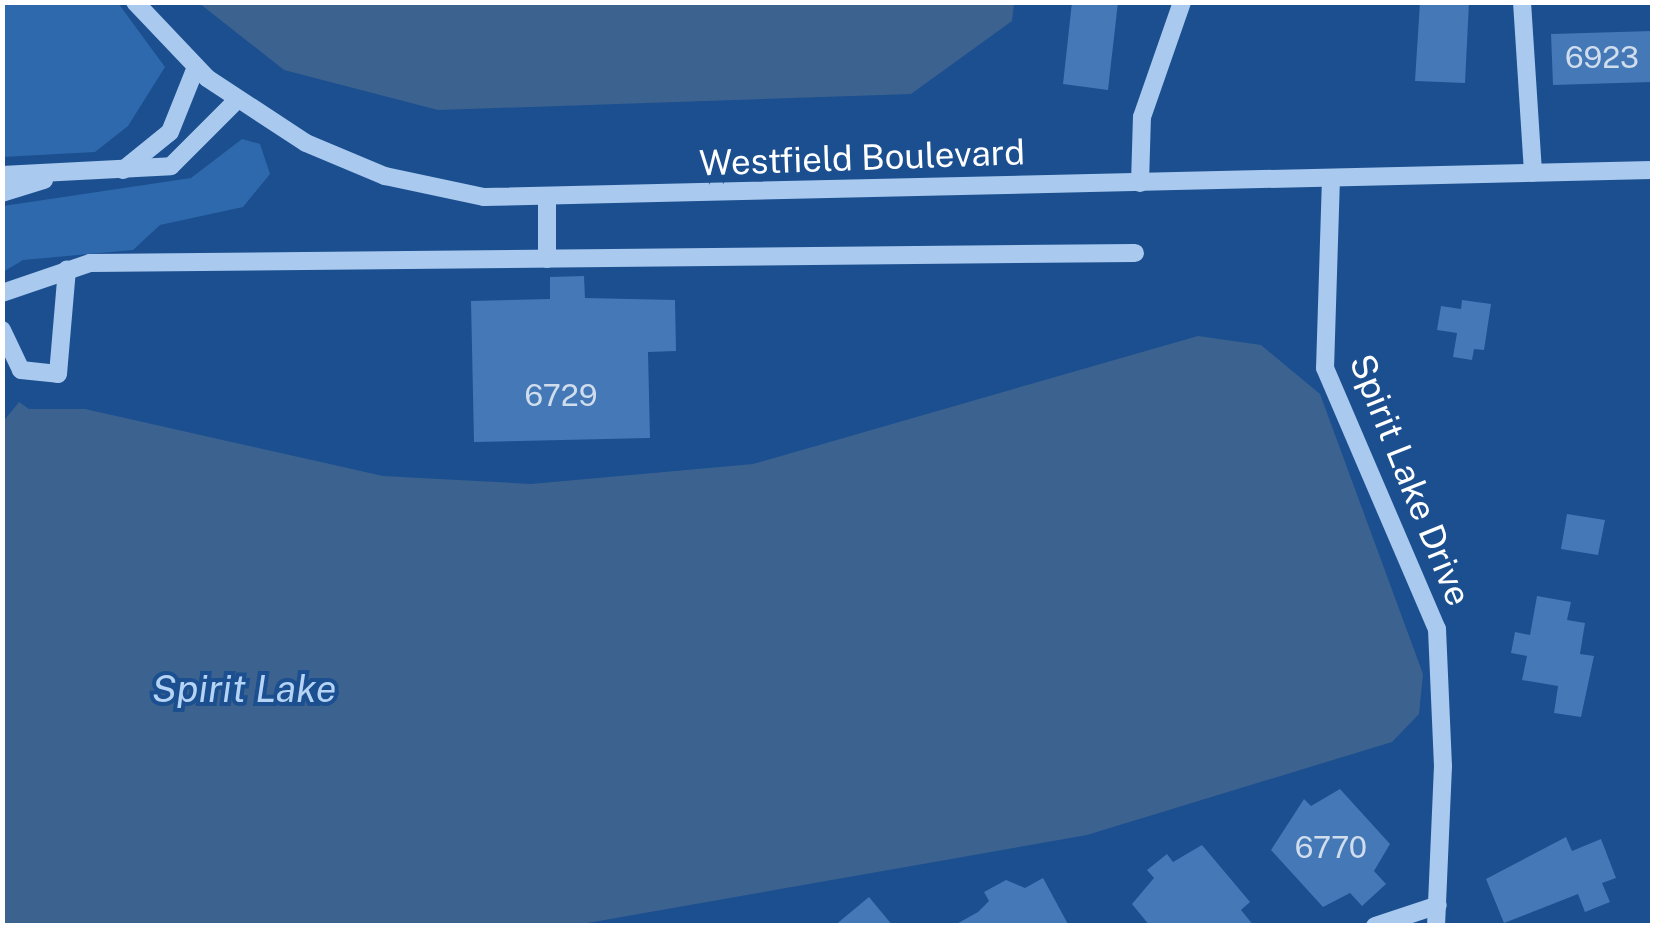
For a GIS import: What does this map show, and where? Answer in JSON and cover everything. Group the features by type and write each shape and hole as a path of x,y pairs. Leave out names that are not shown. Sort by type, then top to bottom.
{"street":[{"name":"Westfield Boulevard","path":"134,2 196,68 237,100 306,143 384,176 472,196 547,199 1652,170"},
{"path":"1140,183 1142,116 1182,2"},
{"path":"1522,2 1533,173"},
{"path":"123,170 170,132 196,68"},
{"path":"2,175 54,177 123,170 144,173 197,147 237,100"},
{"path":"2,193 54,177"},
{"name":"Spirit Lake Drive","path":"1331,178 1326,368 1437,630 1436,926"},
{"path":"547,199 548,258"},
{"path":"2,293 90,263 1134,254"},
{"path":"2,330 21,370 58,374 68,269"},
{"path":"1375,926 1438,905"}],"shaded area":[{"path":"3,2 118,3 165,67 128,126 95,152 3,157"},
{"path":"242,139 260,144 270,174 243,207 160,225 133,250 23,260 3,272 3,206 191,178"}],"water":[{"path":"199,3 1014,3 1012,21 911,94 438,110 284,70"},
{"name":"Spirit Lake","path":"1198,336 1261,345 1320,394 1423,674 1419,714 1392,742 1087,835 576,925 3,925 2,423 19,402 29,409 85,409 383,476 531,484 753,464"}],"building":[{"path":"1072,2 1118,2 1108,90 1063,84"},
{"path":"1420,2 1469,2 1465,83 1415,81"},
{"path":"1652,31 1652,82 1553,85 1551,34"},
{"path":"584,276 585,298 675,300 676,351 648,352 650,438 474,442 471,301 550,299 550,277"},
{"path":"1462,300 1491,304 1484,350 1474,349 1472,360 1453,357 1457,333 1437,330 1441,306 1461,309"},
{"path":"1567,514 1605,520 1598,555 1561,549"},
{"path":"1537,596 1571,602 1567,620 1585,623 1580,654 1594,656 1581,717 1554,713 1558,686 1522,680 1527,656 1511,653 1515,632 1530,635"},
{"path":"1340,789 1390,844 1374,871 1386,884 1362,906 1350,893 1323,907 1271,850 1304,799 1311,806"},
{"path":"1566,837 1572,851 1601,839 1616,878 1602,883 1610,902 1585,912 1578,894 1504,923 1486,879"},
{"path":"1202,845 1250,902 1241,910 1254,926 1150,926 1132,904 1154,878 1147,870 1167,854 1173,862"},
{"path":"1043,878 1069,926 953,926 978,912 989,901 984,892 1006,880 1025,888"},
{"path":"869,897 893,926 834,926"}]}
